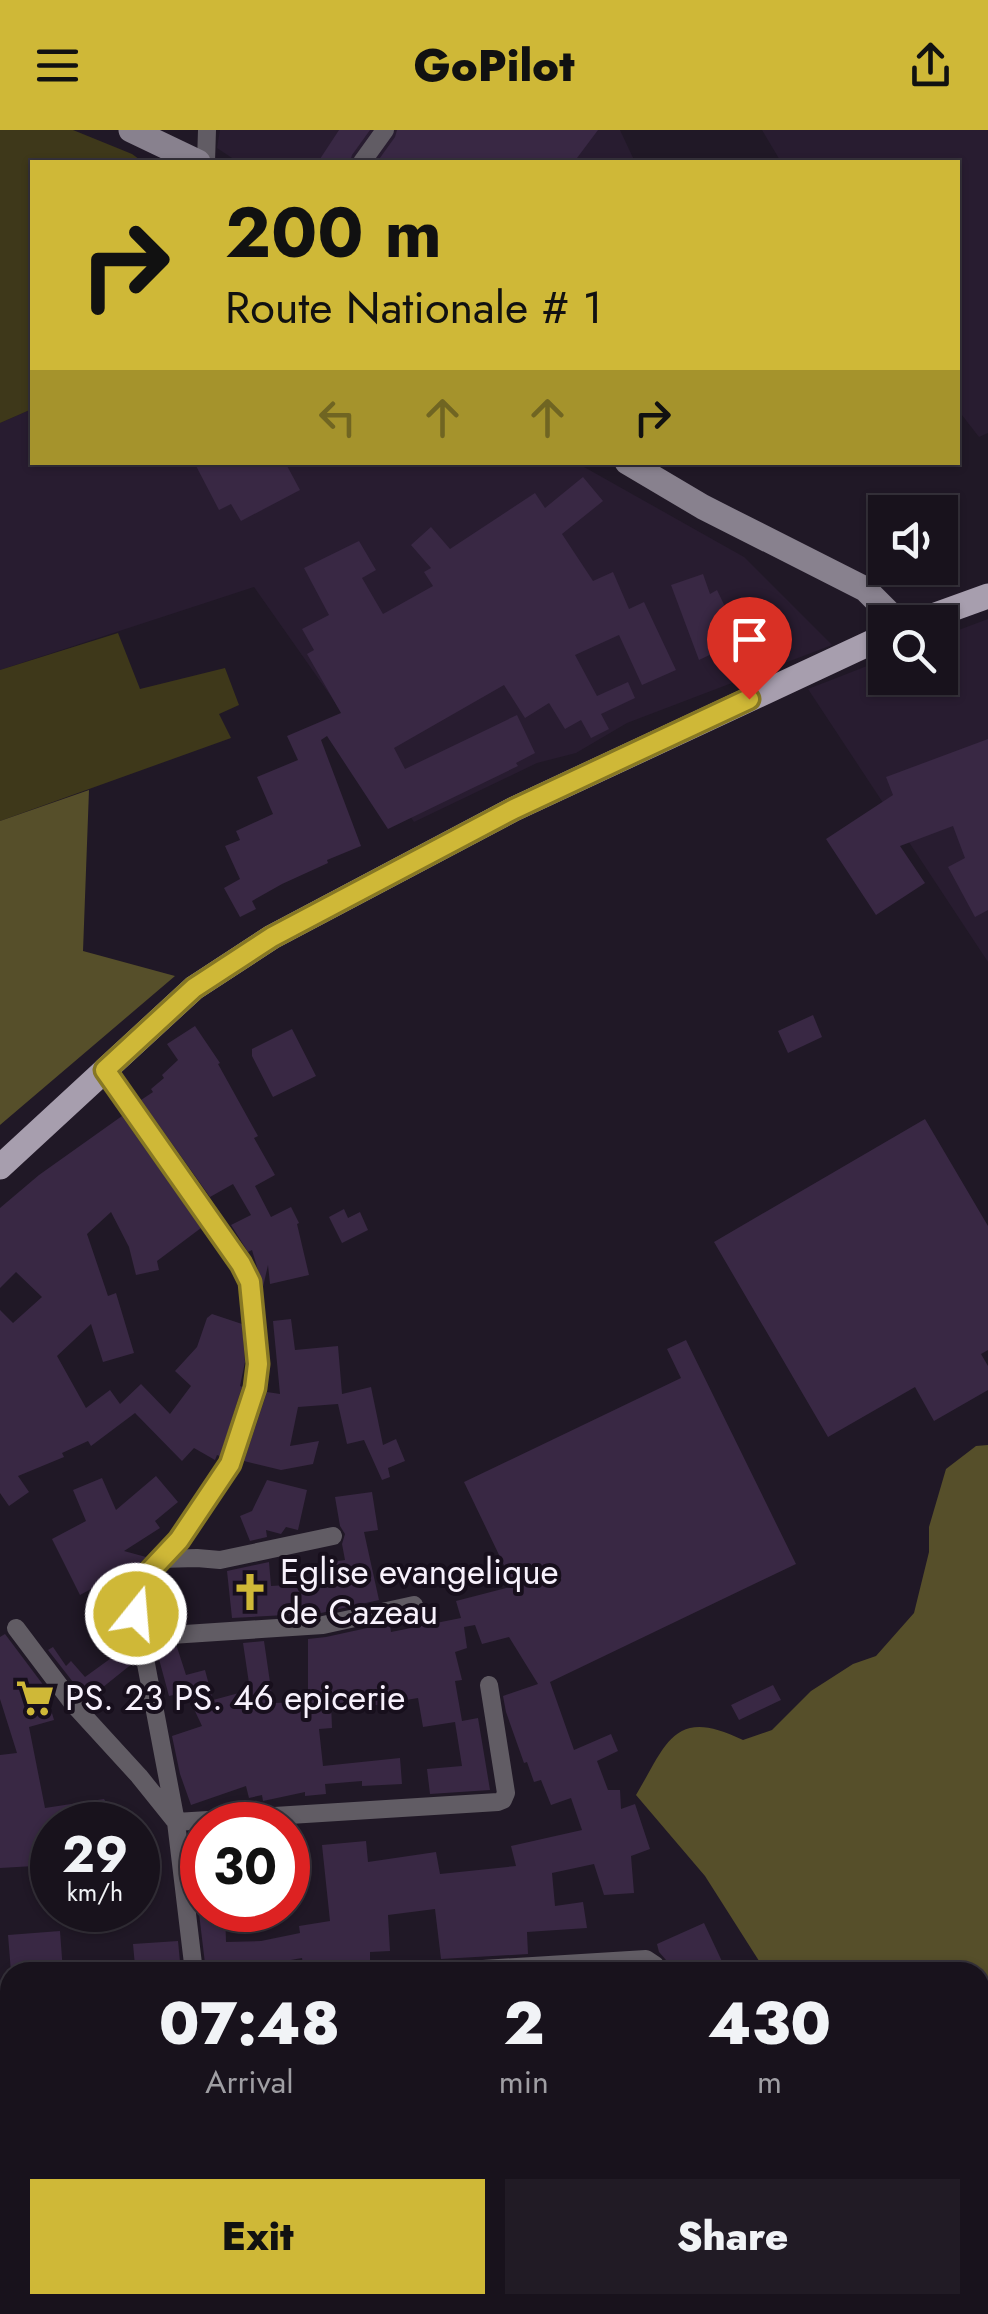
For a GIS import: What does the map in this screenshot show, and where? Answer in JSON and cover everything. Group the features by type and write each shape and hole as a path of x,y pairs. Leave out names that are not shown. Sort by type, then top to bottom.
{"main road":[{"path":"130,130 194,160"},
{"path":"632,465 702,507 865,589 881,605"},
{"path":"958,607 988,596"},
{"path":"0,1167 194,988 272,937 514,809 868,644"}],"street":[{"path":"206,160 207,130"},
{"path":"363,160 385,130"},
{"path":"105,1070 241,1264 250,1282 253,1304 258,1364 255,1388 230,1464 179,1540 132,1590 176,1822 193,1962"},
{"path":"160,1559 220,1560 332,1536"},
{"path":"140,1638 323,1624 414,1605"},
{"path":"16,1628 74,1705 176,1822"},
{"path":"176,1822 498,1802 506,1793 489,1685"},
{"path":"597,1962 650,1962"},
{"path":"0,2172 0,2180"}],"shaded area":[{"path":"0,130 73,130 140,160 30,160 30,410 0,423"},
{"path":"220,130 620,130 634,160 235,160 217,148"},
{"path":"762,130 988,130 988,433 979,437 960,413 960,160 780,160"},
{"path":"30,410 30,465 581,465 744,557 832,645 627,723 576,753 537,763 414,822 254,587 0,670 0,423"},
{"path":"988,619 988,962 808,689 868,666 868,695 958,695 958,630"},
{"path":"118,633 140,689 225,668 239,705 219,714 231,738 0,821 0,670"},
{"path":"89,790 83,951 175,976 0,1125 0,821"},
{"path":"988,1445 988,1962 760,1962 705,1876 636,1795 675,1735 702,1727 743,1740 772,1730 811,1691 853,1664 876,1656 914,1613 929,1552 929,1527 946,1469 976,1446"}],"building":[{"path":"339,130 370,130 351,160 319,160"},
{"path":"397,130 598,130 576,160 378,160"},
{"path":"196,465 287,465 300,490 241,521 231,504 219,510"},
{"path":"583,477 603,501 562,534 593,581 613,572 629,609 644,602 676,670 642,685 619,635 575,655 597,696 628,682 635,698 601,714 609,729 591,738 581,720 565,729 549,703 525,718 504,685 394,748 405,769 517,715 535,753 516,763 518,766 388,829 327,736 321,740 361,846 252,901 256,909 240,917 224,888 240,879 225,846 240,840 236,831 273,814 257,777 298,760 287,736 341,713 307,654 314,650 302,629 329,615 304,568 359,541 376,570 362,578 383,614 433,586 424,572 431,568 411,545 431,527 450,549 535,493 545,508"},
{"path":"703,574 710,594 717,590 741,640 699,660 671,585"},
{"path":"988,739 988,910 975,917 948,867 965,858 953,826 900,846 925,883 876,915 826,839 893,795 886,777"},
{"path":"813,1015 822,1037 788,1053 778,1031"},
{"path":"195,1026 220,1063 275,1175 255,1186 271,1217 291,1207 299,1223 309,1275 270,1284 268,1265 263,1287 252,1250 248,1252 231,1225 251,1215 233,1184 210,1197 141,1100 153,1092 151,1089 178,1060 167,1044"},
{"path":"292,1029 316,1076 273,1097 252,1049"},
{"path":"122,1116 201,1228 157,1261 159,1270 136,1275 129,1247 111,1212 87,1234 108,1296 116,1293 134,1353 103,1362 91,1324 57,1356 86,1408 110,1390 120,1404 141,1384 170,1414 191,1386 175,1371 197,1347 212,1314 242,1324 242,1387 220,1456 215,1460 194,1448 182,1461 135,1413 91,1446 88,1441 62,1453 64,1457 18,1476 29,1492 9,1506 0,1493 0,1310 13,1323 42,1297 16,1272 0,1288 0,1208"},
{"path":"925,1119 988,1226 988,1350 981,1354 988,1366 988,1390 934,1421 915,1387 828,1437 714,1242"},
{"path":"344,1209 348,1218 360,1212 368,1230 342,1243 329,1217"},
{"path":"291,1319 295,1350 338,1346 342,1394 371,1387 383,1445 396,1439 405,1461 388,1468 390,1477 382,1480 364,1440 347,1444 338,1404 298,1407 290,1446 319,1441 313,1464 281,1470 244,1461 267,1392 280,1394 273,1321"},
{"path":"686,1340 796,1564 550,1682 574,1750 611,1734 618,1751 597,1761 608,1790 620,1790 621,1809 635,1804 650,1849 631,1856 634,1893 604,1895 594,1864 552,1873 555,1906 583,1902 587,1928 527,1932 528,1954 441,1959 435,1909 388,1915 390,1951 370,1952 370,1962 303,1962 302,1958 279,1962 205,1962 201,1932 226,1932 226,1942 261,1941 310,1932 310,1924 330,1921 322,1845 366,1841 368,1862 436,1852 440,1874 516,1866 511,1846 582,1830 571,1798 551,1805 541,1780 534,1782 527,1762 524,1763 503,1696 538,1684 509,1637 482,1644 475,1625 464,1627 467,1648 455,1652 462,1680 455,1681 462,1721 478,1718 490,1790 430,1794 427,1769 462,1766 455,1722 423,1727 418,1698 371,1706 370,1702 331,1703 332,1728 319,1729 323,1766 400,1758 402,1784 325,1784 326,1794 305,1796 305,1792 263,1801 262,1795 249,1798 246,1786 190,1802 172,1736 202,1726 186,1692 169,1696 156,1648 177,1647 186,1675 205,1670 213,1700 250,1690 243,1643 264,1641 273,1703 308,1702 308,1639 390,1623 391,1632 461,1618 456,1601 514,1586 464,1482 681,1378 667,1349"},
{"path":"156,1476 178,1502 155,1521 160,1528 124,1551 146,1557 129,1575 113,1583 115,1587 95,1597 91,1589 80,1595 52,1539 86,1521 73,1490 102,1478 116,1510"},
{"path":"267,1480 307,1490 298,1530 286,1527 281,1534 266,1530 267,1537 250,1541 240,1516 252,1511"},
{"path":"372,1492 378,1530 364,1532 379,1600 321,1613 232,1618 227,1571 269,1562 271,1586 336,1582 332,1562 345,1560 345,1534 335,1497"},
{"path":"5,1634 44,1686 54,1720 29,1727 44,1802 30,1802 30,1866 0,1868 0,1755 17,1753 0,1699 0,1637"},
{"path":"53,1647 66,1666 71,1661 85,1677 125,1648 133,1663 87,1700 48,1650"},
{"path":"773,1685 781,1700 739,1720 731,1705"},
{"path":"704,1923 722,1962 666,1962 657,1944"},
{"path":"60,1932 62,1962 10,1962 8,1935"},
{"path":"178,1941 180,1962 135,1962 133,1944"}],"place":[{"name":"Eglise evangelique de Cazeau","path":"250,1592"},
{"name":"PS. 23 PS. 46 epicerie","path":"35,1698"}],"route":[{"path":"136,1614 132,1590 179,1540 230,1464 255,1388 258,1364 250,1282 241,1264 105,1070 194,988 272,937 514,809 749,699"}]}
